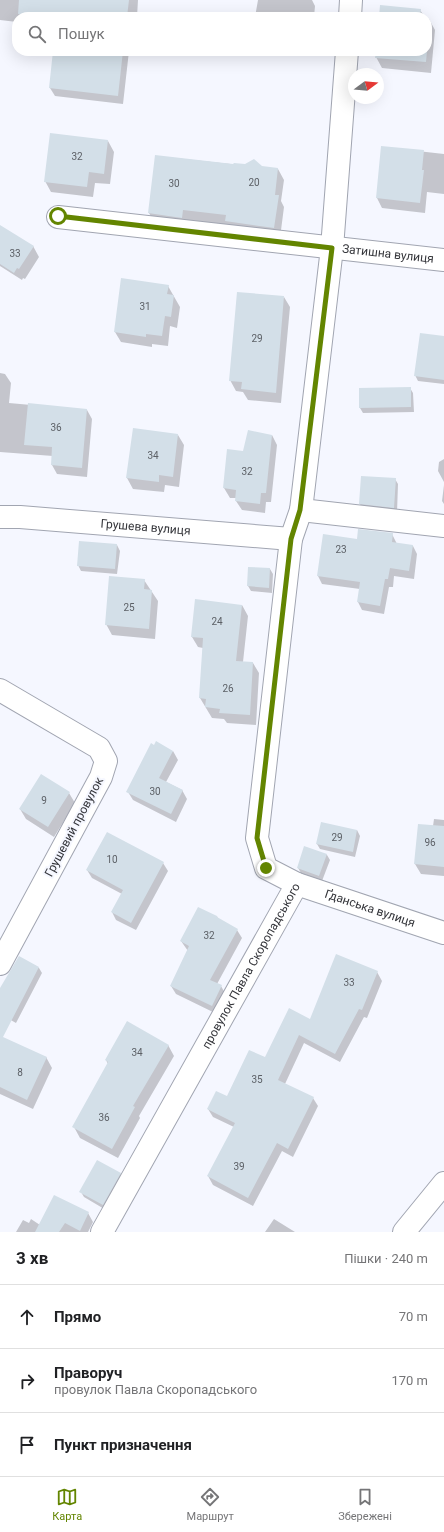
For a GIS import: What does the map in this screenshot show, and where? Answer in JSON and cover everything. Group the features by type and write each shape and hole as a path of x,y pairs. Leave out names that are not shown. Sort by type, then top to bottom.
{"street":[{"path":"350,12 351,0"},
{"name":"провулок Павла Скоропадського","path":"102,1232 296,884 266,868 257,838 291,539 300,510 332,248 347,56"},
{"name":"Затишна вулиця","path":"58,216 444,260"},
{"path":"300,510 444,526"},
{"name":"Грушева вулиця","path":"0,517 20,517 291,539"},
{"name":"Грушевий провулок","path":"0,690 99,748 106,761 102,778 0,964"},
{"name":"Ґданська вулиця","path":"296,884 444,933"},
{"path":"404,1232 444,1183"}],"building":[{"path":"19,0 129,0 128,12 18,12"},
{"path":"380,5 421,9 421,12 379,12"},
{"path":"52,56 122,56 118,96 49,88"},
{"path":"375,56 427,56 426,62 375,58"},
{"path":"50,133 108,140 104,174 89,172 87,187 44,182"},
{"path":"381,146 424,150 422,170 424,170 420,203 376,198"},
{"path":"155,155 233,164 245,164 254,159 262,166 278,168 275,195 279,195 274,228 225,221 226,215 183,210 182,218 148,213"},
{"path":"0,225 34,246 19,269 17,268 14,273 0,264"},
{"path":"121,278 169,285 167,294 174,295 171,317 165,316 162,336 146,334 146,337 114,332"},
{"path":"237,292 284,296 276,393 241,389 242,382 229,381"},
{"path":"420,333 444,336 444,380 414,376"},
{"path":"411,387 411,407 359,408 359,388"},
{"path":"28,403 87,409 82,468 51,465 52,447 24,445"},
{"path":"133,428 178,434 173,477 159,475 159,482 126,478"},
{"path":"248,430 272,435 266,493 261,493 260,504 235,501 236,490 223,488 227,449 243,451"},
{"path":"361,476 396,478 394,508 359,504"},
{"path":"358,529 393,533 392,542 413,545 409,571 390,568 388,579 385,579 380,606 357,602 360,582 317,576 323,534 357,539"},
{"path":"79,541 117,544 115,569 77,566"},
{"path":"248,567 270,568 269,588 247,586"},
{"path":"109,576 145,579 144,589 152,590 149,629 105,625"},
{"path":"195,599 242,605 236,661 253,662 250,715 219,713 220,709 205,707 206,699 199,698 203,638 191,637"},
{"path":"156,741 173,751 159,778 183,790 171,814 126,792 151,743 154,745"},
{"path":"41,774 70,792 48,827 19,809"},
{"path":"321,822 357,830 353,852 316,844"},
{"path":"418,824 444,826 444,867 414,864"},
{"path":"107,832 164,862 131,923 111,912 123,890 86,870"},
{"path":"304,846 327,854 319,876 297,868"},
{"path":"198,907 217,916 238,929 210,980 222,985 212,1006 170,986 189,946 180,941"},
{"path":"336,954 378,971 362,1010 359,1009 335,1054 299,1035 278,1080 314,1097 288,1149 277,1143 248,1198 207,1176 235,1123 207,1109 216,1091 227,1096 249,1050 265,1057 289,1008 310,1019"},
{"path":"19,956 39,967 3,1037 47,1057 27,1100 0,1087 0,988"},
{"path":"127,1021 169,1045 133,1106 135,1107 112,1149 72,1127 108,1062 105,1060"},
{"path":"97,1160 121,1173 103,1205 79,1192"},
{"path":"54,1195 89,1212 80,1231 65,1223 59,1232 35,1232"}],"route":[{"path":"58,216 332,248 300,510 291,539 257,838 266,868"}]}
